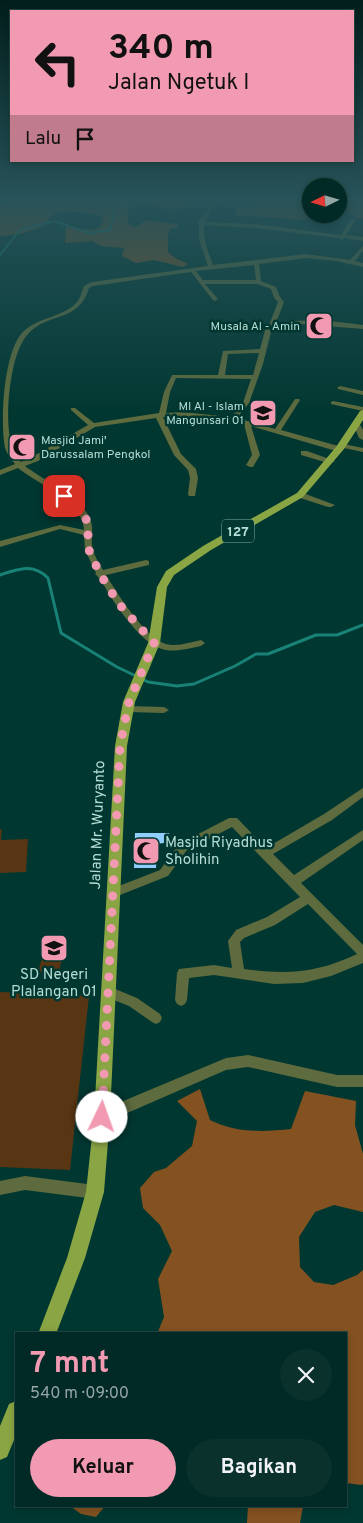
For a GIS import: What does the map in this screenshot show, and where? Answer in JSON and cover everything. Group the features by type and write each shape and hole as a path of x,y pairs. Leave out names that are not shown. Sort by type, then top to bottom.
{"main road":[{"name":"Jalan Mr. Wuryanto","path":"48,1332 76,1258 95,1192 102,1117 115,892 120,746 127,709 154,643 162,587 170,574 207,548 300,495 341,447 363,414"},
{"path":"0,1450 15,1413"}],"street":[{"path":"179,271 88,286 85,296 77,306 62,315 35,326 22,336 9,376 5,414 7,440 12,455 20,465 49,484 79,509 88,522 88,548 100,574 119,604 154,643 166,647 201,643"},
{"path":"193,271 215,298"},
{"path":"258,271 258,282"},
{"path":"119,274 128,279"},
{"path":"201,282 258,282 274,288 277,298 281,302 272,325 267,329 263,352 246,404 233,419"},
{"path":"272,325 322,323 363,327"},
{"path":"221,376 225,352 263,352"},
{"path":"192,494 194,478 192,469 178,455 160,415 166,392 174,376 255,377"},
{"path":"340,388 363,393"},
{"path":"277,431 297,400"},
{"path":"333,403 363,409"},
{"path":"73,409 93,425"},
{"path":"0,473 20,465 93,425 160,415 182,414 233,419 341,447 363,450"},
{"path":"247,423 256,455 250,465"},
{"path":"357,424 363,438"},
{"path":"304,453 330,461"},
{"path":"300,495 331,505"},
{"path":"0,544 60,526 89,534"},
{"path":"100,574 146,562"},
{"path":"127,709 164,710"},
{"path":"266,853 328,817 363,792"},
{"path":"115,892 164,873 183,847 233,821 363,953"},
{"path":"293,882 363,834"},
{"path":"239,974 234,941 236,937 271,921 308,898"},
{"path":"181,1000 183,973 214,970 280,980 299,979 335,970 363,957"},
{"path":"108,992 132,1002 156,1018"},
{"path":"102,1117 226,1064 233,1063 248,1061 337,1081 363,1081"},
{"path":"0,1188 25,1183 95,1192"}],"shaded area":[{"path":"2,829 1,840 28,839 26,872 0,873 0,830"},
{"path":"47,941 66,944 58,975 38,972"},
{"path":"0,992 89,996 70,1170 0,1167"},
{"path":"200,1089 210,1120 239,1129 270,1131 291,1129 305,1091 356,1101 355,1125 363,1154 363,1212 334,1205 315,1212 299,1237 300,1267 314,1282 333,1285 357,1275 363,1270 363,1484 361,1485 347,1483 347,1332 158,1332 164,1317 158,1279 172,1251 160,1225 143,1208 140,1188 154,1172 166,1168 192,1146 197,1121 177,1101"},
{"path":"71,1507 104,1507 96,1517 81,1514"},
{"path":"248,1507 303,1507 300,1523 247,1523"}],"building":[{"name":"Masjid Jami' Darussalam Pengkol","path":"20,440 34,443 25,453 16,450 14,446"},
{"name":"Masjid Riyadhus Sholihin","path":"135,833 169,833 170,842 157,844 156,868 134,868"}],"waterway":[{"path":"0,575 25,569 37,570 42,573 48,578 61,633 117,667 136,676"},
{"path":"142,679 148,682 177,686 194,684 235,666 256,654 268,654 316,635 337,635 363,625"}],"place":[{"name":"Musala Al - Amin","path":"319,326"},
{"name":"MI Al - Islam Mangunsari 01","path":"263,413"},
{"name":"Masjid Jami' Darussalam Pengkol","path":"22,447"},
{"name":"Masjid Riyadhus Sholihin","path":"146,851"},
{"name":"SD Negeri Plalangan 01","path":"54,948"}],"route":[{"path":"64,496 79,509 88,522 88,548 95,566 119,604 154,643 129,702 120,746 115,892 102,1117"}]}
